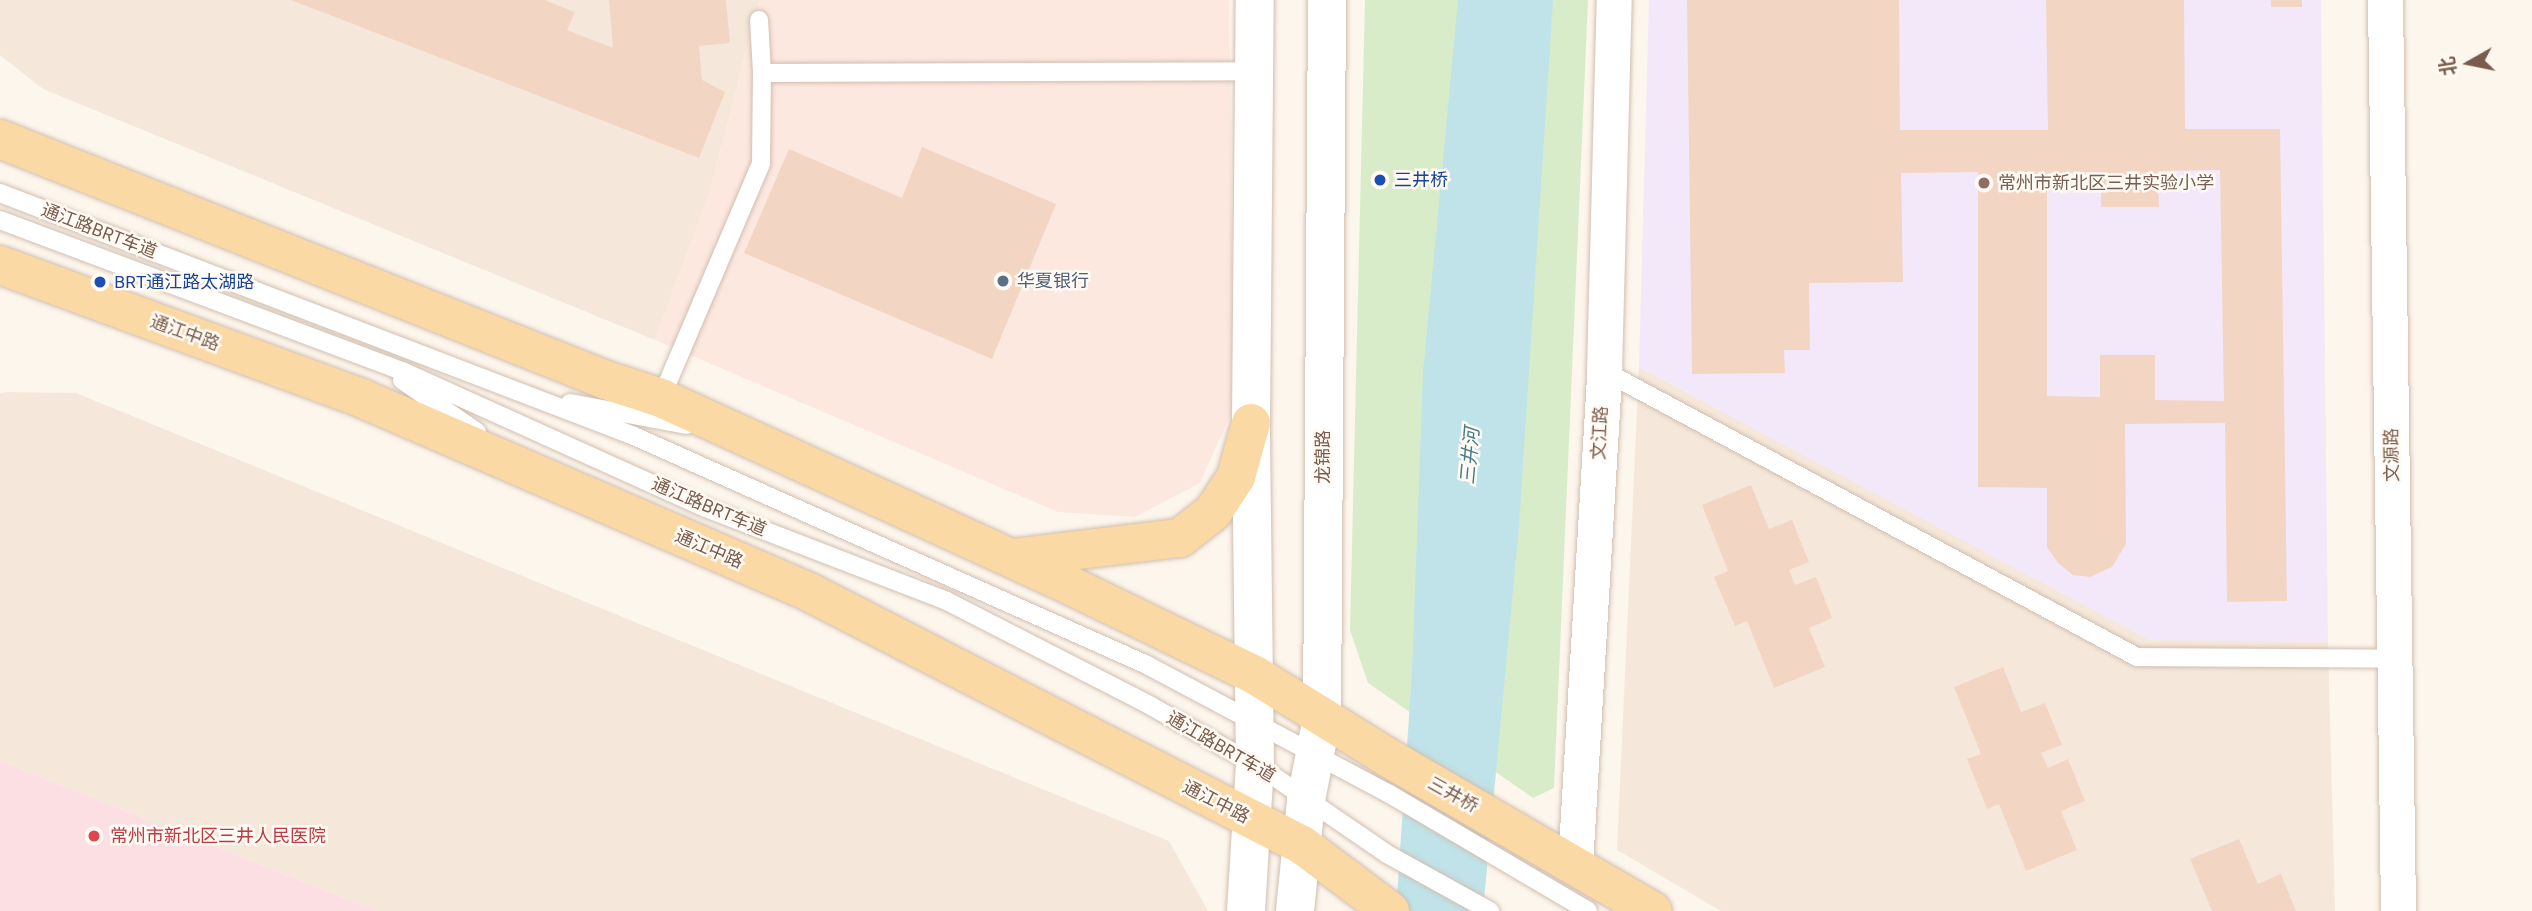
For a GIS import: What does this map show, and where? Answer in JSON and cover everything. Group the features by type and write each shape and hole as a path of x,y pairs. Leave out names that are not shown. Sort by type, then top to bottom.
{"main road":[{"path":"1246,911 1255,765 1251,423 1255,0"},
{"name":"龙锦路","path":"1295,911 1306,800 1322,718 1327,0"},
{"path":"0,139 606,380 661,398 1010,558 1255,676 1322,718 1387,775"},
{"name":"通江中路","path":"0,265 361,398 811,593 1302,845 1386,909"},
{"path":"1010,558 1180,538 1213,512 1237,477 1251,423"},
{"name":"三井桥","path":"1387,775 1513,848"},
{"path":"1513,848 1575,865 1653,911"}],"street":[{"name":"文江路","path":"1575,865 1604,371 1614,0"},
{"name":"文源路","path":"2385,0 2398,911"}],"lane":[{"path":"661,398 761,164 762,73 759,20"},
{"path":"762,73 1254,71"},
{"name":"通江路BRT车道","path":"0,193 646,442 1145,664 1255,720 1315,756 1387,775"},
{"name":"通江路BRT车道","path":"0,220 373,360 706,508 947,601 1151,706 1255,765 1387,854 1490,911"},
{"path":"373,360 538,475"},
{"path":"1604,371 2137,657 2395,659"},
{"path":"523,394 745,437"},
{"path":"1513,848 1588,911"}],"shaded area":[{"path":"0,0 760,0 709,194 655,340 43,89 0,55"},
{"path":"760,0 1229,0 1234,407 1200,483 1135,517 1058,512 655,340 709,194"},
{"name":"常州市新北区三井实验小学","path":"1649,0 2321,0 2328,642 2149,640 1639,367"},
{"path":"1639,367 2149,639 2328,642 2335,911 1721,911 1617,850"},
{"path":"76,393 1169,841 1208,911 376,911 0,761 0,394"},
{"name":"常州市新北区三井人民医院","path":"0,761 376,911 0,911"}],"green space":[{"path":"1365,0 1588,0 1554,788 1533,798 1368,683 1350,630"}],"water":[{"name":"三井河","path":"1458,0 1553,0 1519,526 1483,911 1396,911 1412,672 1423,373"}],"building":[{"path":"291,0 544,0 575,12 567,30 613,48 609,0 726,0 730,43 699,46 702,80 725,92 699,158"},
{"path":"1687,0 1899,0 1900,130 2048,130 2046,0 2184,0 2185,129 2280,129 2287,601 2227,602 2225,423 2125,424 2126,544 2112,567 2090,577 2073,575 2058,563 2047,547 2047,488 1978,487 1978,172 1901,173 1903,282 1809,283 1810,350 1784,350 1785,373 1692,374","holes":["2220,170 2224,401 2155,400 2155,355 2100,355 2100,397 2047,396 2047,173 2101,172 2101,207 2159,207 2158,171"]},
{"path":"2271,0 2302,0 2302,7 2271,7"},
{"path":"922,147 1056,204 992,359 744,253 789,149 902,198"},
{"path":"1751,485 1769,529 1792,520 1809,562 1789,570 1795,585 1816,577 1832,618 1809,628 1825,667 1774,688 1747,621 1735,626 1714,577 1728,571 1702,505"},
{"path":"2003,667 2021,712 2045,703 2062,745 2041,753 2048,768 2068,759 2085,801 2061,811 2077,850 2026,871 1999,804 1987,809 1967,759 1981,754 1954,687"},
{"path":"2239,839 2258,884 2281,874 2296,911 2212,911 2190,859"}],"place":[{"name":"三井桥","path":"1380,180"},
{"name":"常州市新北区三井实验小学","path":"1984,183"},
{"name":"华夏银行","path":"1003,281"},
{"name":"BRT通江路太湖路","path":"100,282"},
{"name":"常州市新北区三井人民医院","path":"94,836"}]}
